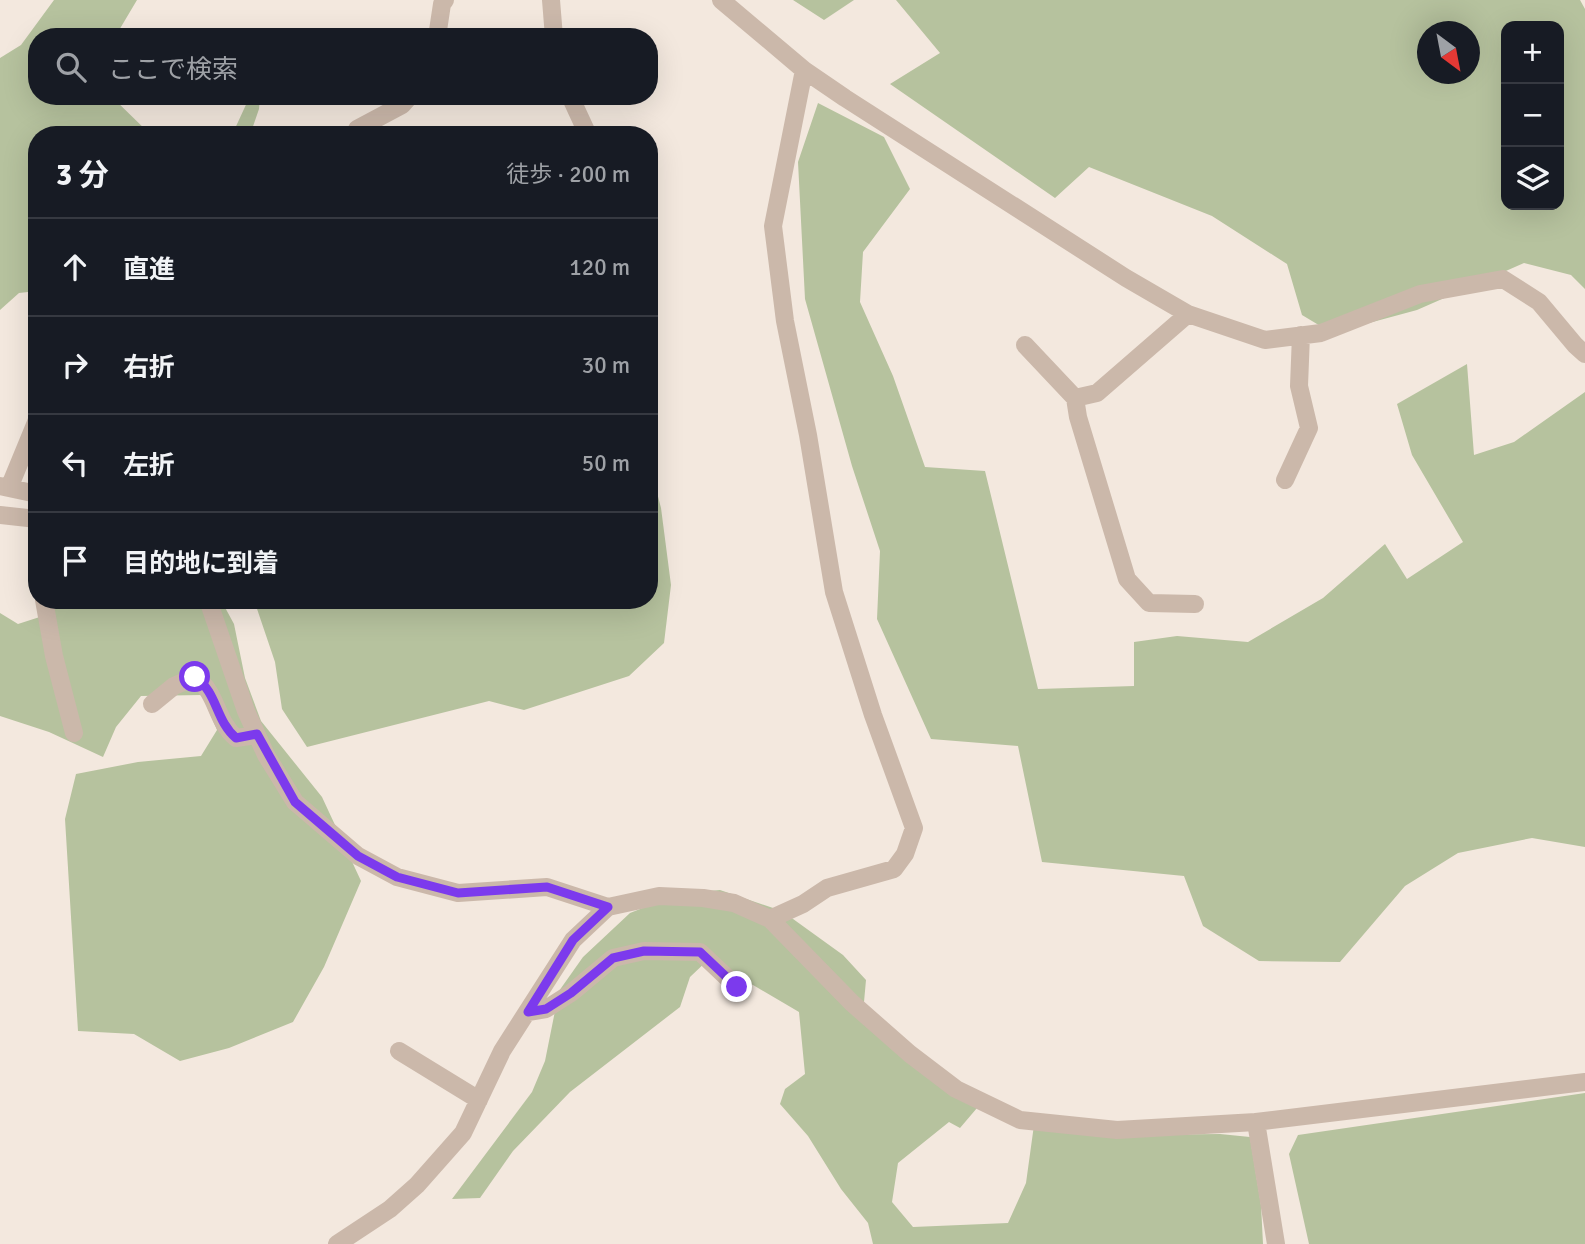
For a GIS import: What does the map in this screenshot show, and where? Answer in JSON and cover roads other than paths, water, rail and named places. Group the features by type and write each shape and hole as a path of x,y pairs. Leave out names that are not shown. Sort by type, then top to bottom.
{"street":[{"path":"438,28 445,0"},
{"path":"551,0 554,28"},
{"path":"721,0 804,70 1126,278 1188,314 1265,340 1321,333 1420,294 1503,279 1539,302 1574,345 1585,354"},
{"path":"770,919 803,904 827,888 894,869 905,854 914,828 873,715 834,592 808,435 785,321 773,226 804,70"},
{"path":"362,126 400,105"},
{"path":"574,105 584,126"},
{"path":"1075,398 1097,393 1188,314"},
{"path":"1285,480 1309,428 1298,386 1301,335"},
{"path":"1025,345 1075,398 1078,417 1127,579 1149,603 1195,604"},
{"path":"28,439 5,487 28,492"},
{"path":"0,515 28,518"},
{"path":"46,609 54,656 74,733"},
{"path":"211,609 246,710 295,802 358,856 397,877 458,893 547,887 608,907 659,896 734,902 770,919 852,1003 910,1054 956,1089 1020,1120 1116,1130 1256,1122 1585,1082"},
{"path":"152,704 174,686 195,677 208,685 226,729 236,738 257,734"},
{"path":"337,1244 390,1209 417,1185 463,1133 502,1051 573,940 608,907"},
{"path":"528,1012 546,1009 571,993 613,958 644,951 700,952 737,987"},
{"path":"399,1051 479,1100"},
{"path":"1256,1122 1276,1244"}]}
